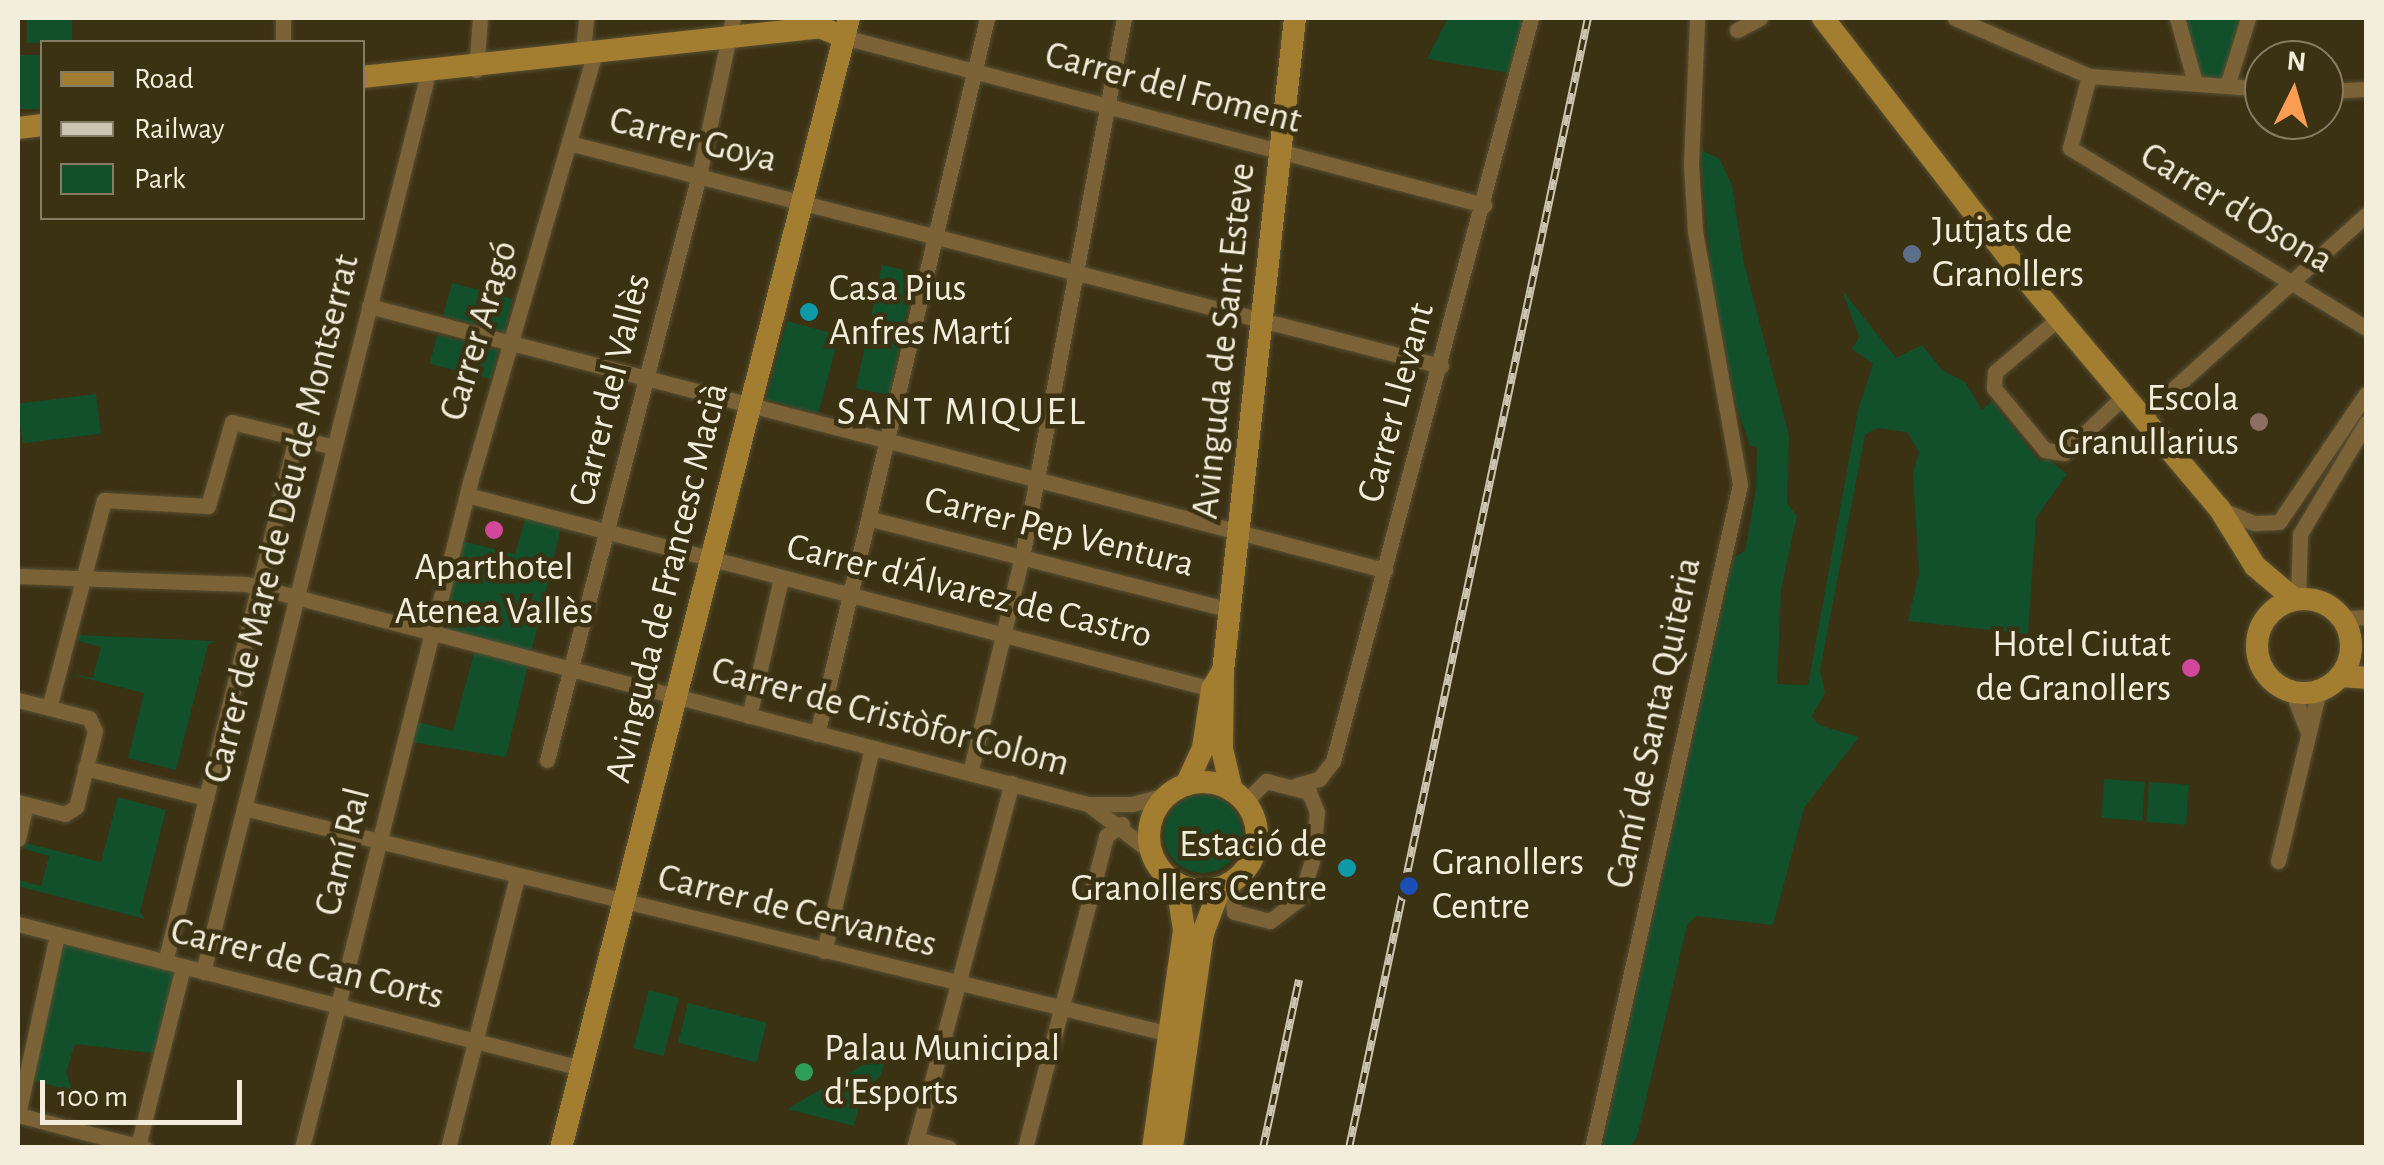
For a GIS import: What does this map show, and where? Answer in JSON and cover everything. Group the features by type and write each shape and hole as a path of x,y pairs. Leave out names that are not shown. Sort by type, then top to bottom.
{"street":[{"path":"476,68 480,18"},
{"name":"Carrer Aragó","path":"435,630 466,495 569,143 589,51 586,18"},
{"path":"817,734 987,18"},
{"path":"970,773 1038,480 1124,18"},
{"name":"Avinguda de Sant Esteve","path":"1177,789 1203,748 1230,610 1295,18"},
{"name":"Carrer Llevant","path":"1238,796 1266,781 1298,785 1318,779 1332,761 1442,366 1531,18"},
{"name":"Camí de Santa Quiteria","path":"1592,1148 1739,493 1695,231 1691,164 1697,18"},
{"path":"1737,30 1760,18"},
{"path":"1822,18 2058,318 2219,508 2256,566 2296,599 2326,604 2355,617 2340,676 2319,690 2292,692"},
{"path":"1956,18 2089,76 2244,88"},
{"path":"2177,18 2195,83"},
{"path":"2227,86 2248,18"},
{"path":"365,78 580,62 589,51 733,26 847,27"},
{"name":"Carrer del Vallès","path":"548,760 700,175 733,26"},
{"name":"Carrer del Foment","path":"847,27 974,70 1484,204"},
{"name":"Avinguda de Francesc Macià","path":"561,1148 847,27"},
{"path":"365,91 476,68"},
{"name":"Carrer d'Osona","path":"2089,76 2070,148 2366,328"},
{"name":"Carrer de Mare de Déu de Montserrat","path":"202,972 426,81"},
{"name":"Carrer Goya","path":"569,143 1442,366"},
{"path":"2140,419 2366,216"},
{"path":"370,306 1385,570"},
{"path":"2058,318 1994,372 1994,388 2045,450 2064,453 2123,397"},
{"path":"2219,508 2242,519 2266,524 2289,513 2366,394"},
{"path":"49,708 104,500 208,506 232,422 334,447"},
{"path":"2296,599 2300,534 2365,428"},
{"path":"165,962 296,438"},
{"name":"Carrer d'Álvarez de Castro","path":"466,495 1004,634 1217,680"},
{"name":"Carrer Pep Ventura","path":"871,518 1230,610"},
{"path":"2256,566 2265,618 2259,662 2268,676 2292,692 2306,728"},
{"name":"Carrer de Cristòfor Colom","path":"18,576 259,586 1088,804 1122,824 1150,852"},
{"path":"749,716 781,578"},
{"path":"2265,618 2296,599"},
{"name":"Camí Ral","path":"302,1148 435,630"},
{"path":"2351,644 2366,669"},
{"path":"2340,676 2366,678"},
{"name":"Avinguda de Sant Esteve","path":"1217,680 1228,690 1222,748 1238,796"},
{"path":"2278,861 2306,728 2319,690"},
{"path":"18,700 89,718 95,731 76,807 65,814 22,803 18,839"},
{"path":"824,951 872,748"},
{"path":"86,768 206,798"},
{"path":"949,1148 915,1143 1012,783"},
{"path":"1226,885 1234,912 1256,922 1282,915 1300,898 1317,812 1314,798 1298,785"},
{"path":"1153,1148 1184,930 1177,884 1150,852 1150,820 1177,789 1238,796 1256,822 1256,846 1226,885 1203,933 1172,1148"},
{"name":"Carrer de Cristòfor Colom","path":"1088,804 1132,804 1177,789"},
{"name":"Carrer de Cervantes","path":"244,808 622,904 1170,1034"},
{"path":"1025,1148 1106,836 1122,824"},
{"path":"448,1148 517,877"},
{"path":"1177,884 1226,885"},
{"name":"Carrer de Can Corts","path":"18,924 581,1068"},
{"path":"56,934 18,1114 118,1144 141,1146 183,966"}],"green space":[{"path":"27,18 72,18 72,40 27,43"},
{"path":"1448,18 1531,18 1517,74 1427,59"},
{"path":"2177,18 2248,18 2227,86 2195,83"},
{"path":"18,55 40,55 40,109 18,109"},
{"path":"1700,150 1719,158 1732,185 1743,259 1789,436 1787,503 1797,516 1781,589 1777,684 1808,685 1858,410 1873,364 1852,349 1859,337 1842,290 1896,358 1922,345 1942,370 1965,382 1982,410 1992,401 2040,462 2047,458 2067,474 2036,518 2028,634 1908,621 1919,573 1913,473 1919,452 1907,432 1877,428 1865,435 1820,670 1825,693 1812,716 1819,725 1859,737 1804,808 1773,925 1696,916 1687,926 1637,1137 1630,1147 1602,1148 1734,557 1745,551 1756,489 1757,447 1750,446 1736,405 1711,272"},
{"path":"882,265 915,272 889,395 856,388"},
{"path":"452,283 513,299 504,332 443,316"},
{"path":"787,321 839,335 818,413 766,399"},
{"path":"437,335 498,350 491,379 430,364"},
{"path":"96,394 101,434 22,443 18,404"},
{"path":"528,510 563,519 506,757 405,741 411,720 453,731 477,642 435,631 462,541 515,554"},
{"path":"79,635 215,641 208,645 176,770 128,758 144,693 69,674 93,678 101,647 78,641"},
{"path":"2104,779 2145,782 2142,821 2101,818"},
{"path":"2149,782 2189,785 2186,825 2146,822"},
{"path":"1195,795 1211,795 1236,812 1242,834 1236,856 1225,867 1211,873 1195,873 1170,856 1164,842 1164,826 1181,801"},
{"path":"118,797 166,810 140,912 145,919 18,886 18,880 41,886 49,856 25,849 26,843 101,862"},
{"path":"57,935 183,967 161,1054 75,1044 66,1072 72,1091 25,1078"},
{"path":"649,990 679,998 663,1056 633,1048"},
{"path":"688,1003 767,1023 757,1062 678,1043"},
{"path":"887,1051 881,1075 862,1094 854,1126 787,1109"}],"railway":[{"path":"1349,1148 1588,18"},
{"path":"1263,1148 1299,980"}],"place":[{"name":"Jutjats de Granollers","path":"1912,254"},
{"name":"Casa Pius Anfres Martí","path":"809,312"},
{"name":"Escola Granullarius","path":"2259,422"},
{"name":"Aparthotel Atenea Vallès","path":"494,530"},
{"name":"Hotel Ciutat de Granollers","path":"2191,668"},
{"name":"Estació de Granollers Centre","path":"1347,868"},
{"name":"Granollers Centre","path":"1409,886"},
{"name":"Palau Municipal d'Esports","path":"804,1072"}],"district":[{"name":"SANT MIQUEL","path":"962,412"}]}
